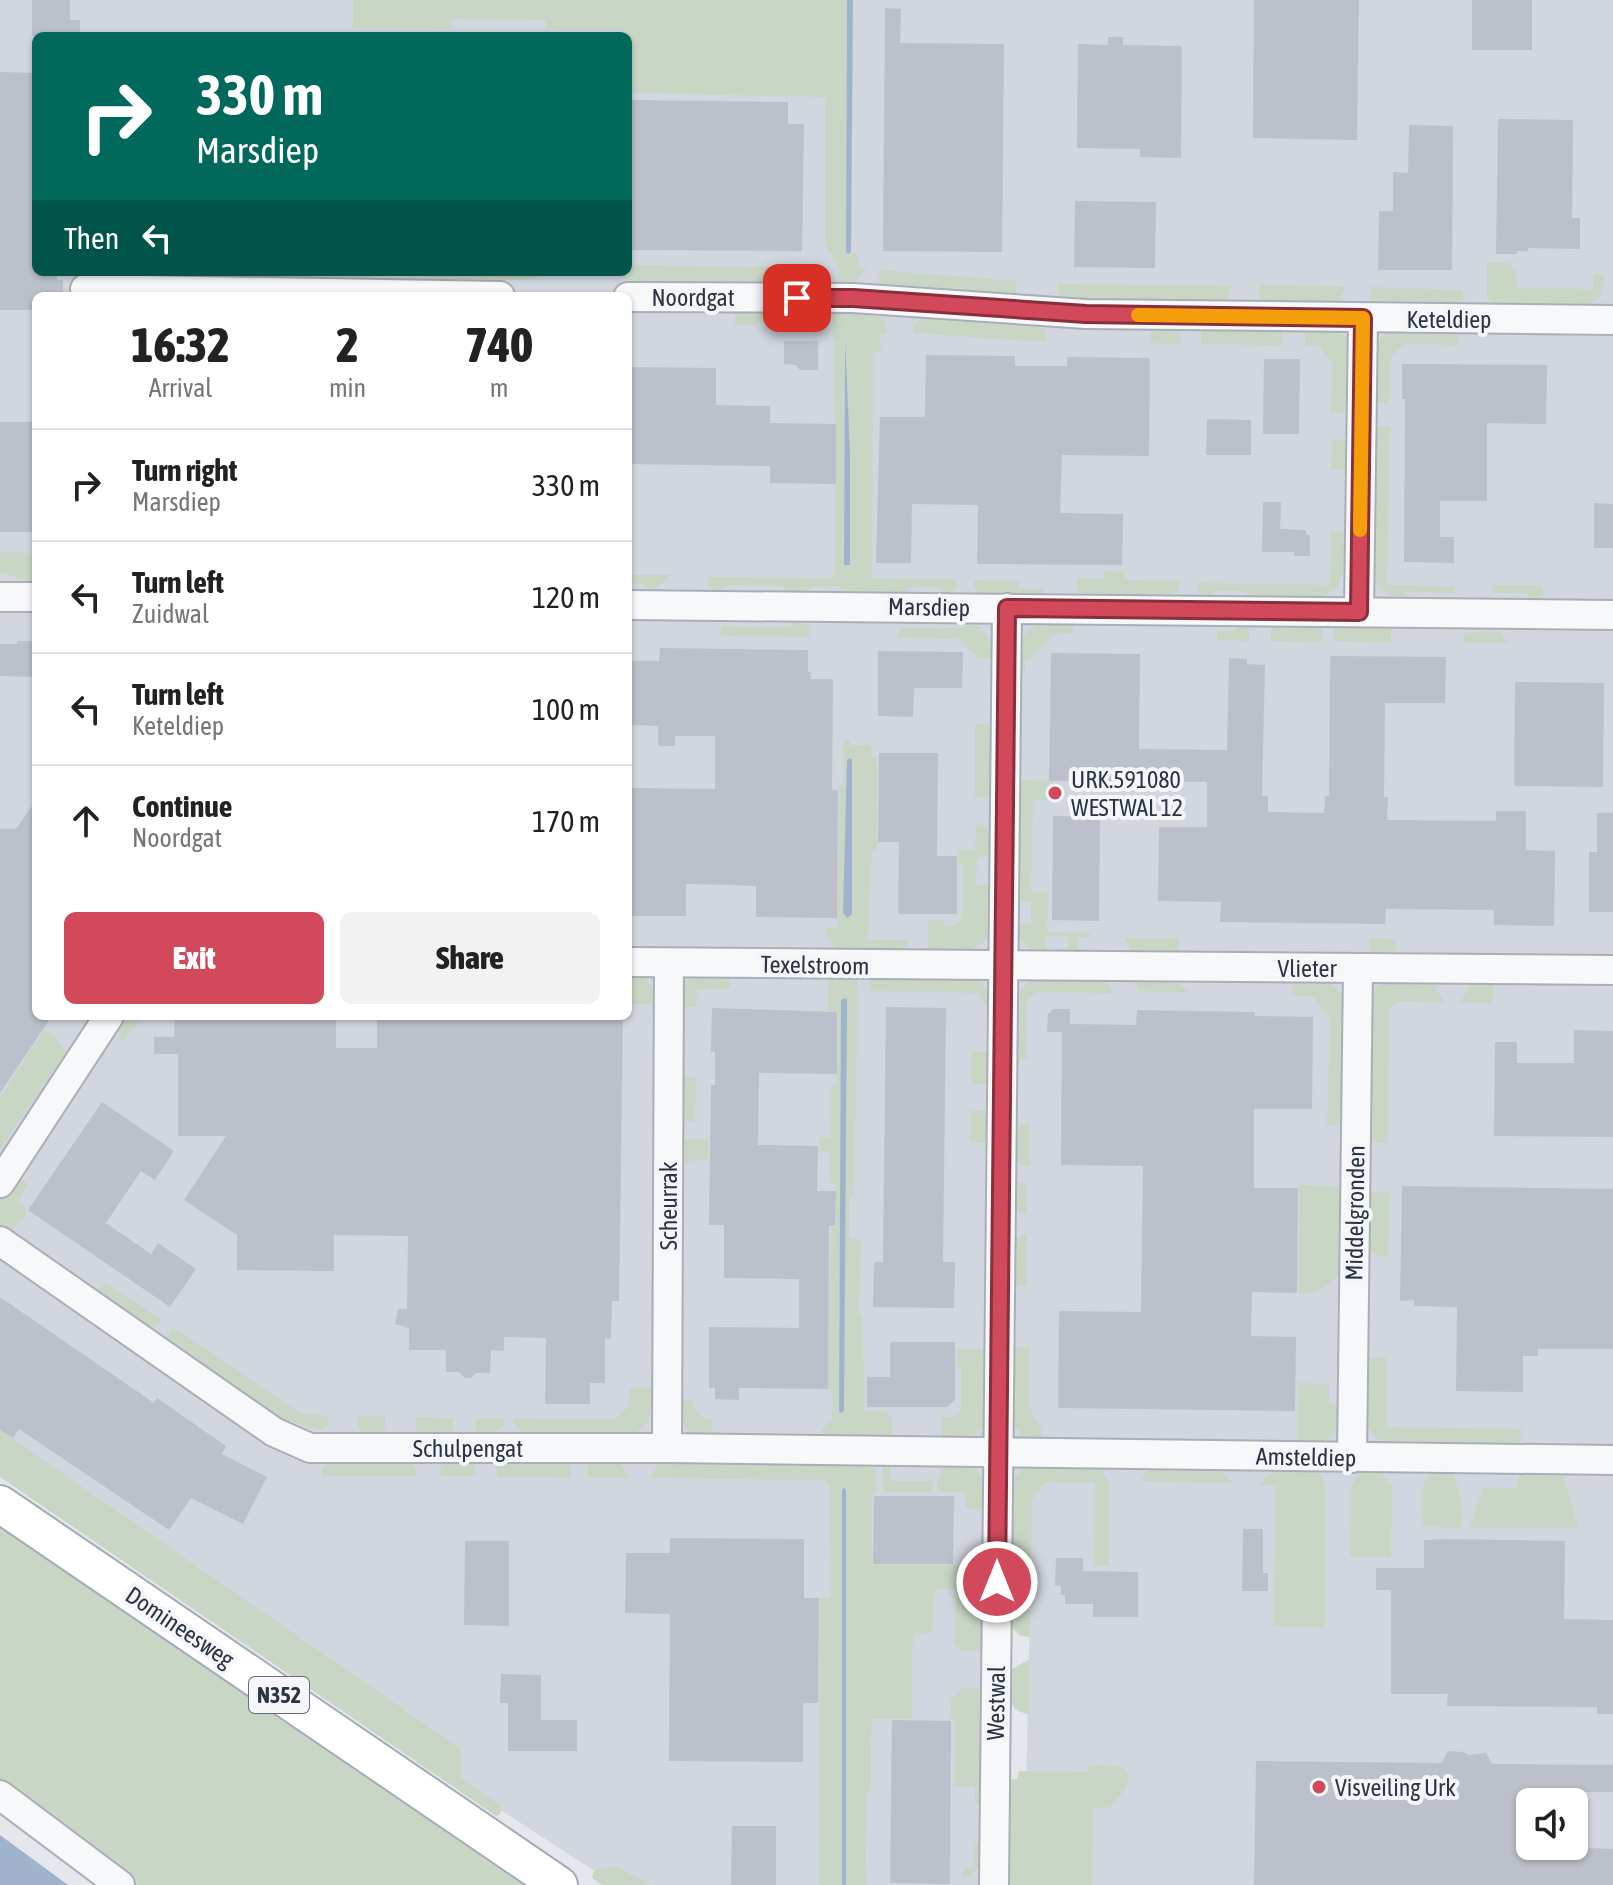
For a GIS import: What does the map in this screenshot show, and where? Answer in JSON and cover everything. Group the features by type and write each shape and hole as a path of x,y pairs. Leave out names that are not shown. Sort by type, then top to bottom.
{"main road":[{"name":"Domineesweg","path":"0,1504 559,1885"},
{"name":"Domineesweg","path":"0,1517 538,1885"}],"street":[{"path":"85,289 254,292"},
{"name":"Noordgat","path":"632,297 853,298"},
{"name":"Keteldiep","path":"853,298 1086,314 1613,320"},
{"path":"1359,612 1363,318"},
{"path":"0,597 32,597"},
{"name":"Marsdiep","path":"632,605 1613,615"},
{"name":"Westwal","path":"994,1885 1007,608"},
{"name":"Texelstroom","path":"632,962 1001,967"},
{"name":"Scheurrak","path":"667,1448 669,963"},
{"name":"Vlieter","path":"1001,967 1613,970"},
{"name":"Middelgronden","path":"1352,1458 1358,969"},
{"path":"0,1183 106,1020"},
{"name":"Schulpengat","path":"0,1241 274,1432 310,1448 667,1448 999,1454"},
{"name":"Amsteldiep","path":"999,1454 1613,1460"},
{"path":"0,1795 120,1885"}],"shaded area":[{"path":"0,0 1613,0 1613,1885 1024,1885 1031,1566 848,1565 846,1885 616,1885 493,1805 0,1466"},
{"path":"956,1588 986,1650 982,1885 866,1885 872,1719 912,1719 913,1641 916,1634 933,1628 935,1589"}],"green space":[{"path":"353,0 847,0 846,252 858,254 858,267 867,268 853,284 839,283 839,267 825,245 825,97 632,93 632,32 628,30 546,29 546,20 452,19 451,29 353,28"},
{"path":"1487,263 1509,263 1516,272 1517,288 1593,289 1593,274 1604,274 1603,290 1596,301 1585,305 1493,303 1487,298"},
{"path":"632,265 809,267 809,284 632,281 621,276 632,276"},
{"path":"880,270 1016,281 1016,298 878,287"},
{"path":"169,276 374,276 374,279"},
{"path":"427,276 539,276 529,280 427,279"},
{"path":"1058,284 1231,286 1228,301 1058,299"},
{"path":"1258,285 1346,287 1338,302 1264,302 1258,293"},
{"path":"1370,287 1463,290 1463,298 1457,304 1371,303"},
{"path":"833,308 874,311 886,323 886,334 880,335 881,352 873,353 872,578 956,579 956,588 948,596 938,587 909,587 903,596 846,595 839,586 812,587 804,595 788,594 781,586 727,585 716,593 708,586 708,577 834,578","holes":["845,337 850,452 845,565"]},
{"path":"735,310 817,310 818,320 757,321 757,326 735,325"},
{"path":"925,316 1011,324 1039,323 1039,329 1045,329 1045,342 913,333 914,325"},
{"path":"1158,325 1173,325 1181,334 1181,344 1150,343 1150,334"},
{"path":"1210,325 1282,327 1282,345 1201,344 1201,333"},
{"path":"1305,327 1337,330 1347,339 1349,413 1331,413 1332,364 1319,346 1305,345"},
{"path":"1458,329 1458,345 1405,344 1391,356 1390,403 1380,403 1373,397 1375,352 1377,344 1388,331"},
{"path":"1380,426 1390,426 1387,585 1454,586 1453,593 1406,592 1401,597 1395,596 1382,590 1375,571 1371,571 1373,432"},
{"path":"1332,440 1349,440 1348,470 1331,470"},
{"path":"1331,531 1347,532 1347,571 1343,572 1337,589 1322,596 1322,599 1250,598 1244,591 1215,591 1205,598 1198,591 1198,583 1329,585"},
{"path":"0,552 23,552 32,557 32,582 0,572"},
{"path":"1104,571 1125,572 1125,580 1179,581 1179,590 1171,597 1087,597 1077,590 1077,578 1104,578"},
{"path":"632,575 672,575 650,592 643,584 632,584"},
{"path":"974,580 1019,581 1019,589 1047,589 1040,596 981,596 974,586"},
{"path":"1492,585 1542,585 1543,595 1532,601 1526,593 1492,593"},
{"path":"797,619 809,627 809,637 721,636 721,626 789,627"},
{"path":"1067,621 1074,627 1073,633 1055,634 1030,659 1025,660 1025,673 1018,673 1018,646 1021,646 1027,632 1038,625"},
{"path":"1242,623 1249,628 1249,641 1217,640 1217,631 1234,631"},
{"path":"1276,623 1315,624 1322,628 1322,642 1271,641 1271,628"},
{"path":"967,624 976,625 986,633 993,646 994,658 978,658 958,639 898,638 900,628 963,628"},
{"path":"1338,624 1391,627 1391,642 1334,641 1334,628"},
{"path":"1500,632 1508,643 1463,643 1465,633"},
{"path":"975,724 993,724 990,799 975,797"},
{"path":"843,740 850,740 850,745 871,745 872,757 877,757 877,850 872,851 868,940 909,940 906,951 838,950 825,936 826,928 837,927 839,786 844,786"},
{"path":"1021,780 1049,781 1049,800 1033,800 1031,892 1048,893 1047,932 1090,933 1090,937 1078,937 1077,952 1069,952 1068,936 1046,936 1046,951 1040,951 1029,947 1018,935 1016,924 1031,923 1031,902 1016,902 1018,784"},
{"path":"977,824 992,827 992,856 977,857 976,885 992,886 989,932 985,941 978,946 932,951 928,946 928,920 944,920 944,926 953,926 962,918 962,864 958,863 958,850 974,849"},
{"path":"1370,937 1395,939 1396,956 1373,956 1369,951"},
{"path":"1125,938 1179,938 1179,953 1130,953"},
{"path":"632,973 648,982 655,1004 632,1004"},
{"path":"730,973 730,989 697,990 696,1007 680,1007 681,988 690,977"},
{"path":"870,974 976,977 987,988 990,1005 986,1005 977,993 870,991"},
{"path":"858,975 854,1197 849,1197 849,1239 861,1239 859,1313 862,1315 865,1411 887,1411 887,1415 892,1415 892,1440 822,1437 822,1430 832,1419 832,1390 828,1389 830,1236 831,1227 836,1226 836,1184 830,1183 829,1152 819,1151 819,1138 830,1137 831,1086 837,1085 838,1012 828,1011 828,976","holes":["842,998 846,999 844,1411 840,1412"]},
{"path":"1033,978 1100,979 1109,985 1113,993 1036,992 1027,1001 1027,1060 1017,1061 1017,998"},
{"path":"1137,979 1176,980 1188,992 1137,991"},
{"path":"1393,980 1430,981 1445,1002 1399,1001 1389,1009 1388,1143 1376,1143 1368,1136 1371,998 1377,987"},
{"path":"1292,981 1325,982 1337,989 1347,1005 1343,1126 1327,1126 1330,1018 1312,996 1293,996"},
{"path":"1474,981 1493,981 1493,1003 1460,1002"},
{"path":"139,1020 124,1041 120,1039 117,1022"},
{"path":"45,1029 56,1037 66,1053 0,1149 0,1097"},
{"path":"971,1052 990,1052 989,1084 971,1084"},
{"path":"679,1077 696,1077 695,1121 682,1121"},
{"path":"970,1111 989,1111 988,1143 970,1143"},
{"path":"1013,1123 1030,1123 1030,1166 1022,1166 1013,1157"},
{"path":"682,1139 708,1139 708,1159 681,1162"},
{"path":"14,1175 28,1184 18,1202 26,1208 26,1214 10,1235 0,1227 0,1195"},
{"path":"1018,1183 1027,1183 1027,1215 1012,1208 1012,1188"},
{"path":"1299,1185 1339,1186 1344,1191 1346,1237 1343,1263 1337,1276 1320,1289 1299,1294"},
{"path":"1369,1192 1390,1193 1388,1257 1373,1254 1368,1244"},
{"path":"1027,1233 1027,1286 1012,1286 1012,1241"},
{"path":"105,1283 162,1319 149,1331 98,1292"},
{"path":"173,1327 302,1414 328,1416 327,1425 321,1430 281,1419 168,1343 167,1338"},
{"path":"1012,1347 1029,1347 1029,1407 1041,1427 1042,1440 1023,1436 1011,1420"},
{"path":"957,1349 987,1349 985,1426 974,1436 942,1439 941,1417 955,1417 961,1411 961,1367 957,1367"},
{"path":"1386,1357 1386,1427 1522,1429 1519,1443 1514,1447 1382,1442 1370,1431 1366,1419 1366,1358"},
{"path":"1298,1383 1329,1384 1329,1404 1343,1405 1335,1432 1325,1440 1297,1444"},
{"path":"652,1387 648,1421 630,1435 523,1434 514,1425 514,1418 613,1419 628,1408 630,1388"},
{"path":"675,1400 693,1400 693,1407 706,1419 712,1419 712,1439 696,1436 686,1428"},
{"path":"358,1416 385,1416 385,1429 381,1433 362,1432 358,1428"},
{"path":"416,1417 453,1418 453,1433 420,1433 416,1429"},
{"path":"476,1418 504,1418 504,1425 495,1433 476,1433"},
{"path":"0,1430 461,1749 461,1778 502,1807 500,1814 496,1816 0,1477"},
{"path":"334,1457 409,1458 417,1476 323,1476 322,1468"},
{"path":"449,1458 472,1459 475,1462 475,1476 441,1476 440,1467"},
{"path":"497,1459 571,1460 571,1478 497,1477"},
{"path":"588,1460 619,1460 629,1478 588,1478"},
{"path":"660,1461 875,1463 872,1565 987,1565 986,1650 964,1651 954,1645 956,1589 935,1589 933,1628 930,1632 916,1634 913,1641 912,1719 872,1719 866,1885 846,1885 846,1488 842,1491 842,1885 818,1885 820,1598 831,1598 829,1486 825,1480 650,1478"},
{"path":"883,1463 891,1463 891,1481 933,1481 933,1492 883,1492"},
{"path":"941,1464 965,1466 978,1472 983,1485 985,1509 966,1509 965,1492 940,1492 937,1489"},
{"path":"1030,1465 1100,1466 1109,1483 1109,1566 1094,1566 1095,1483 1046,1482 1032,1500 1030,1603 1024,1603 1024,1549 1009,1548 1012,1482 1020,1471"},
{"path":"1158,1466 1217,1467 1234,1483 1141,1481 1147,1470"},
{"path":"1313,1467 1322,1476 1326,1488 1326,1627 1273,1626 1275,1486 1259,1485 1276,1468"},
{"path":"1359,1469 1378,1469 1392,1486 1391,1557 1350,1557 1351,1488"},
{"path":"1431,1470 1450,1470 1454,1477 1462,1506 1461,1529 1422,1526 1423,1486"},
{"path":"1521,1470 1562,1471 1579,1528 1470,1528 1482,1488 1516,1488"},
{"path":"0,1523 531,1885 137,1885 0,1784"},
{"path":"1009,1609 1030,1609 1030,1637 1020,1636 1009,1624"},
{"path":"1030,1659 1030,1714 1016,1709 1012,1704 1008,1686 1009,1671"},
{"path":"964,1687 977,1688 983,1693 981,1802 975,1804 975,1787 954,1786 951,1699"},
{"path":"1090,1765 1122,1767 1128,1778 1126,1788 1110,1807 1093,1809 1092,1885 1006,1885 1007,1780 1017,1779 1019,1771 1088,1772"},
{"path":"975,1841 982,1847 980,1863 963,1880 963,1868 972,1868"},
{"path":"616,1866 651,1885 602,1885 592,1878 594,1871"}],"water":[{"path":"847,0 853,0 851,252 848,254 846,252"},
{"path":"845,337 850,452 850,565 844,565"},
{"path":"850,758 852,914 847,918 843,913 847,760"},
{"path":"847,999 844,1411 841,1413 841,1000"},
{"path":"844,1487 846,1885 842,1885 842,1491"},
{"path":"0,1835 68,1885 0,1885"}],"building":[{"path":"32,0 70,0 70,20 80,20 80,32 32,32"},
{"path":"1254,0 1359,0 1357,140 1253,138"},
{"path":"1472,0 1532,0 1532,50 1472,50"},
{"path":"885,8 901,9 900,43 1004,44 1002,252 883,251"},
{"path":"1108,37 1123,37 1123,45 1182,46 1181,158 1140,157 1140,149 1077,148 1078,44 1108,45"},
{"path":"0,72 32,73 32,276 57,276 57,280 63,280 63,292 32,292 32,310 0,310"},
{"path":"632,100 788,102 788,124 804,124 802,251 632,250"},
{"path":"1498,119 1573,120 1572,218 1580,218 1580,249 1528,248 1528,251 1517,251 1517,254 1496,254"},
{"path":"1409,125 1453,126 1452,270 1378,270 1379,211 1393,211 1393,172 1408,173"},
{"path":"1075,201 1156,202 1155,268 1074,267"},
{"path":"784,341 818,341 818,370 800,370 796,365 784,364"},
{"path":"926,355 1015,356 1015,366 1067,366 1067,357 1150,358 1149,456 1062,455 1060,513 1123,514 1122,565 977,564 978,505 912,504 911,563 876,563 880,417 925,417"},
{"path":"1264,359 1300,359 1299,434 1263,434"},
{"path":"1402,364 1547,365 1546,424 1487,423 1487,501 1440,501 1440,537 1454,537 1454,563 1404,562 1405,399 1402,399"},
{"path":"632,367 716,368 716,405 770,406 770,423 836,424 836,484 770,483 770,466 632,464"},
{"path":"1207,419 1251,420 1251,455 1206,455"},
{"path":"0,422 32,422 32,532 0,532"},
{"path":"1263,502 1281,502 1280,529 1306,530 1306,535 1310,535 1310,556 1294,556 1294,552 1262,552"},
{"path":"1594,503 1613,504 1613,548 1594,548"},
{"path":"17,641 32,641 32,677 0,676 0,644 17,644"},
{"path":"660,648 808,650 810,679 833,679 832,790 838,790 837,918 756,917 756,886 686,884 686,916 632,916 632,788 715,789 715,736 675,736 675,746 658,746 658,726 632,725 632,661 659,661"},
{"path":"878,651 963,652 962,688 914,688 913,717 878,716"},
{"path":"1051,653 1140,654 1139,749 1227,750 1229,658 1247,659 1247,664 1265,665 1262,796 1268,796 1268,812 1324,813 1325,796 1329,796 1330,656 1446,657 1445,703 1385,703 1384,797 1388,797 1387,820 1496,821 1496,811 1526,811 1526,850 1555,851 1554,926 1494,925 1494,910 1386,909 1385,924 1220,922 1221,902 1158,901 1159,827 1207,827 1207,782 1049,781"},
{"path":"1515,682 1604,683 1603,787 1514,786"},
{"path":"879,753 938,753 937,856 957,856 957,914 898,914 899,842 878,842"},
{"path":"32,806 32,1020 49,1020 0,1093 0,829 16,829"},
{"path":"1597,813 1613,813 1613,912 1589,912 1589,852 1597,852"},
{"path":"1053,816 1100,817 1099,921 1052,920"},
{"path":"886,1007 946,1008 943,1262 955,1262 954,1308 873,1307 874,1262 883,1262"},
{"path":"712,1008 837,1012 837,1074 759,1073 758,1145 818,1146 817,1191 836,1191 835,1226 829,1226 828,1389 739,1388 739,1400 715,1399 715,1388 709,1388 709,1327 799,1328 799,1279 724,1278 724,1225 709,1225 711,1085 715,1085 715,1052 711,1052"},
{"path":"1053,1009 1070,1009 1070,1024 1136,1025 1137,1010 1255,1012 1255,1016 1313,1017 1312,1109 1254,1109 1254,1188 1298,1188 1297,1293 1252,1292 1251,1336 1296,1337 1295,1411 1058,1408 1059,1311 1141,1312 1143,1166 1061,1165 1062,1032 1047,1032 1048,1014"},
{"path":"175,1020 336,1020 336,1048 377,1048 377,1020 623,1020 619,1301 612,1301 611,1339 605,1338 605,1383 590,1383 590,1404 545,1404 546,1338 504,1337 504,1351 491,1350 490,1373 476,1373 471,1378 465,1378 459,1372 446,1372 446,1350 409,1350 409,1328 395,1324 398,1309 407,1309 408,1236 334,1235 334,1271 237,1270 237,1235 184,1200 226,1136 178,1136 178,1054 154,1054 154,1037 174,1037"},
{"path":"1574,1030 1613,1031 1613,1137 1494,1136 1495,1042 1517,1042 1517,1063 1574,1063"},
{"path":"102,1102 174,1151 155,1180 141,1171 106,1223 151,1254 158,1243 196,1269 170,1307 28,1210"},
{"path":"1402,1186 1613,1189 1613,1349 1538,1349 1538,1356 1523,1356 1523,1392 1456,1391 1457,1307 1414,1306 1414,1300 1400,1301"},
{"path":"0,1297 154,1403 157,1398 226,1446 222,1454 267,1477 243,1524 191,1498 169,1530 19,1429 13,1438 0,1430"},
{"path":"890,1342 955,1342 955,1400 947,1407 867,1407 867,1377 890,1377"},
{"path":"874,1496 954,1496 953,1564 873,1564"},
{"path":"1243,1529 1263,1529 1263,1573 1268,1573 1268,1591 1242,1591"},
{"path":"670,1538 804,1539 804,1598 819,1598 818,1703 803,1703 803,1762 669,1761 670,1614 625,1613 626,1553 670,1553"},
{"path":"1424,1540 1565,1541 1564,1619 1613,1620 1613,1714 1597,1714 1597,1707 1447,1706 1448,1694 1391,1694 1391,1590 1376,1590 1376,1568 1424,1568"},
{"path":"465,1541 509,1541 509,1626 464,1625"},
{"path":"1056,1558 1083,1558 1083,1571 1138,1572 1138,1617 1093,1617 1093,1604 1065,1604 1061,1586 1055,1586"},
{"path":"501,1674 541,1675 541,1720 577,1720 577,1751 508,1751 508,1703 500,1703"},
{"path":"892,1720 951,1721 950,1884 890,1883"},
{"path":"1448,1751 1469,1755 1486,1753 1492,1764 1613,1765 1613,1792 1588,1792 1588,1788 1516,1788 1516,1860 1588,1860 1588,1848 1613,1849 1613,1885 1254,1885 1256,1761 1441,1763"},
{"path":"732,1826 776,1826 776,1885 731,1885"}],"slow traffic":[{"path":"1138,315 1363,318 1360,530"}],"place":[{"name":"URK.591080 WESTWAL 12","path":"1055,793"},
{"name":"Visveiling Urk","path":"1319,1787"}],"route":[{"path":"797,298 853,298 1086,314 1363,318 1359,612 1007,608 997,1582"}]}
